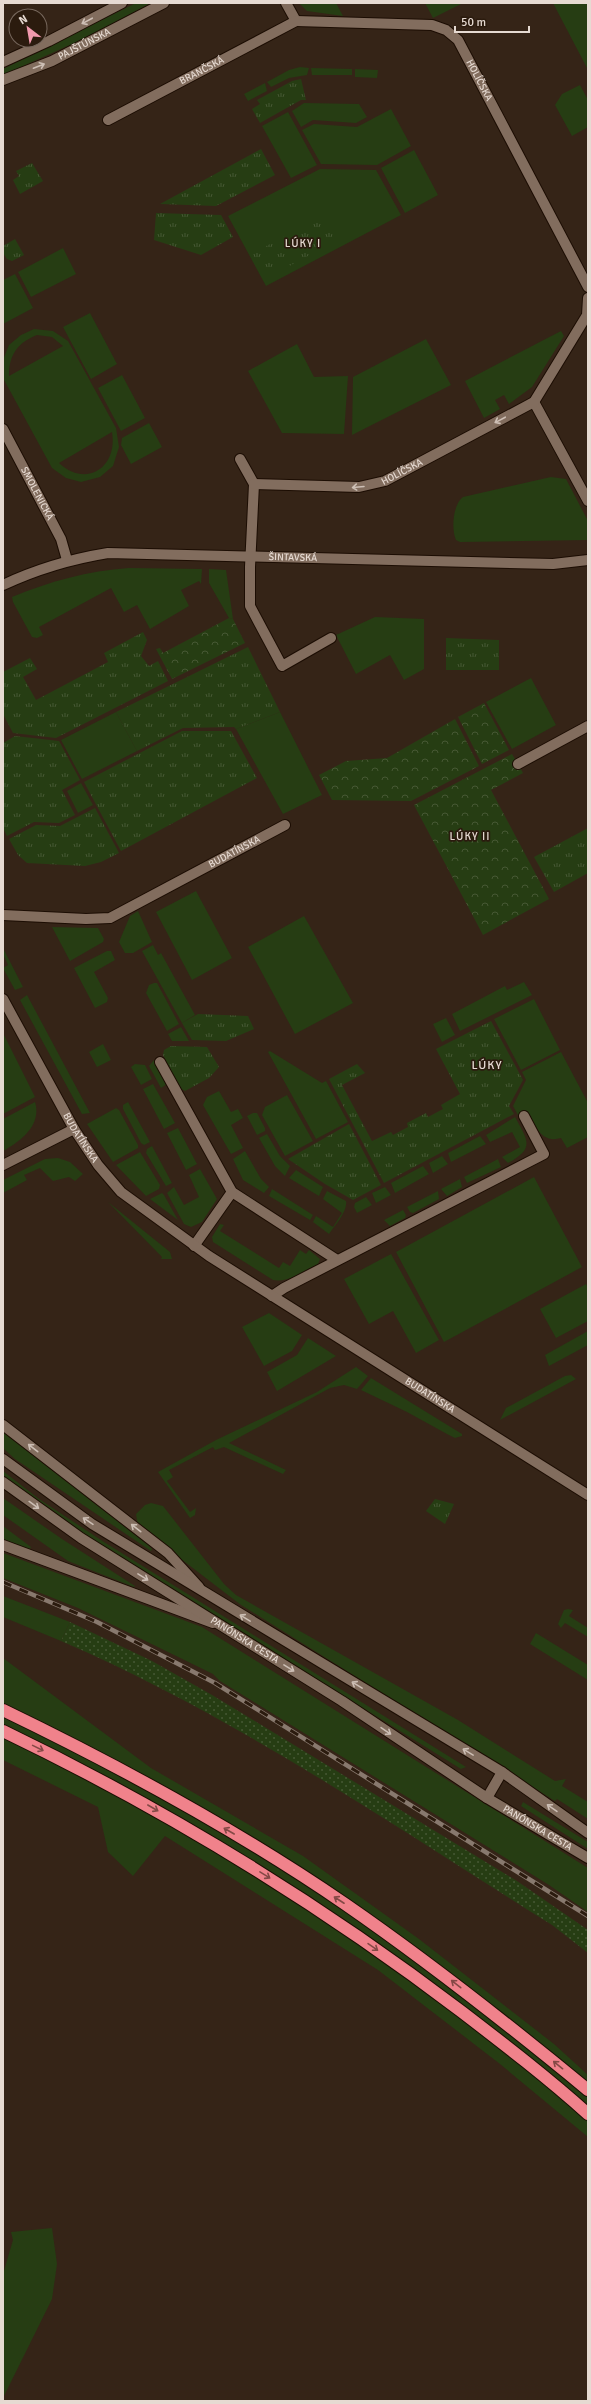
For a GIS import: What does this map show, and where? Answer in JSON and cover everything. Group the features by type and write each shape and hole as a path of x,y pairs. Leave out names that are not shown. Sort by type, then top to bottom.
{"highway":[{"path":"3,1710 70,1742 162,1792 256,1847 344,1904 431,1965 588,2090"},
{"path":"3,1731 152,1807 331,1917 470,2018 588,2114"}],"street":[{"name":"PAJŠTÚNSKA","path":"3,62 49,41 122,3"},
{"name":"PAJŠTÚNSKA","path":"3,80 52,61 164,3"},
{"path":"286,3 296,21"},
{"name":"BRANČSKÁ","path":"108,120 296,21"},
{"name":"HOLÍČSKA","path":"296,21 432,25 452,34 461,46 588,287"},
{"path":"588,298 587,315 534,402 588,501"},
{"name":"HOLÍČSKA","path":"254,484 359,487 385,481 534,402"},
{"name":"SMOLENICKÁ","path":"3,429 61,539 67,560"},
{"path":"240,459 254,484 250,555 250,606 282,666 331,638"},
{"name":"ŠINTAVSKÁ","path":"3,585 25,575 67,560 108,553 250,555 553,564 588,560"},
{"path":"518,764 588,726"},
{"name":"BUDATÍNSKA","path":"3,915 110,918 285,825"},
{"name":"BUDATÍNSKA","path":"3,999 74,1129 115,1186 148,1213 194,1246 588,1495"},
{"path":"160,1062 232,1192 337,1260"},
{"path":"272,1296 337,1260 544,1154 524,1116"},
{"path":"3,1165 74,1129"},
{"path":"194,1246 232,1192"},
{"name":"PANÓNSKA CESTA","path":"3,1425 168,1553 204,1593"},
{"name":"PANÓNSKA CESTA","path":"3,1459 92,1524 502,1772 588,1833"},
{"name":"PANÓNSKA CESTA","path":"3,1482 81,1538 342,1701 487,1798 588,1858"},
{"path":"3,1545 223,1627"},
{"path":"487,1798 502,1772"}],"green space":[{"path":"136,3 151,3 81,40 3,75 3,69"},
{"path":"299,3 336,3 343,16 307,11"},
{"path":"425,3 463,3 433,18"},
{"path":"553,3 588,3 587,68"},
{"path":"300,67 309,68 307,75 289,78 271,87 267,82 289,70"},
{"path":"311,68 352,69 352,75 312,75"},
{"path":"355,69 378,70 377,78 355,77"},
{"path":"301,79 306,100 301,100 260,123 252,109 260,104 257,100 292,81"},
{"path":"265,83 267,91 248,101 244,94"},
{"path":"580,85 588,100 588,127 572,136 555,105 562,94"},
{"path":"304,103 359,104 367,117 356,123 313,120 301,127 292,111"},
{"path":"391,109 411,146 377,165 321,164 302,130 314,124 357,127"},
{"path":"288,112 317,165 291,178 262,126"},
{"path":"261,149 275,175 216,206 160,204"},
{"path":"414,150 438,195 405,213 381,168"},
{"path":"32,163 43,181 20,194 13,180 19,176 16,171"},
{"path":"320,169 376,170 401,215 266,286 228,216"},
{"path":"156,213 221,215 233,237 201,255 154,240"},
{"path":"323,216 336,241 265,279 251,254"},
{"path":"15,239 24,255 12,261 7,259 3,253 3,246"},
{"path":"63,248 76,274 31,297 18,272"},
{"path":"15,274 33,308 3,324 3,280"},
{"path":"90,313 117,364 91,379 63,327"},
{"path":"34,329 53,331 68,341 116,428 119,447 113,466 100,477 81,482 66,478 52,468 3,378 3,360 9,345 21,335","holes":["37,335 52,337 63,346 9,376 11,362 19,346","112,432 113,445 110,456 105,464 98,470 89,474 80,474 69,470 59,463"]},
{"path":"561,331 564,336 532,387 509,404 504,395 495,400 500,409 484,418 465,381"},
{"path":"426,339 451,385 352,435 353,377"},
{"path":"297,344 314,377 348,376 344,434 282,433 248,371"},
{"path":"122,375 145,418 121,431 98,388"},
{"path":"149,423 162,447 131,464 121,445 122,438"},
{"path":"551,477 566,479 588,521 588,540 460,542 456,540 453,523 457,505 463,497"},
{"path":"129,568 202,569 201,584 199,581 181,590 189,606 150,629 137,605 124,612 111,588 39,627 43,635 37,638 32,637 13,602 12,597 41,586 84,574"},
{"path":"209,569 226,570 233,619 229,618 209,583"},
{"path":"375,617 424,619 424,669 404,680 390,655 356,674 336,635"},
{"path":"229,618 233,619 245,643 172,679 156,649 160,648 163,653"},
{"path":"143,632 147,640 141,656 149,666 158,661 168,681 56,738 13,733 3,714 3,672 30,658 37,669 23,677 36,700 108,662 104,653"},
{"path":"446,638 499,640 499,670 446,670"},
{"path":"248,647 280,712 236,729 234,727 183,728 137,751 116,712"},
{"path":"531,678 556,725 512,749 486,702"},
{"path":"484,703 509,750 482,764 458,717"},
{"path":"116,712 137,751 82,779 61,740"},
{"path":"280,712 322,795 283,814 236,729"},
{"path":"455,719 479,766 411,801 332,800 319,775 346,761 387,758"},
{"path":"182,731 231,731 257,778 121,851 84,782"},
{"path":"15,736 59,741 80,780 62,790 75,815 59,823 34,822 7,836 3,828 3,743"},
{"path":"512,754 523,773 491,790 549,899 483,935 414,805"},
{"path":"81,783 93,805 78,813 67,791"},
{"path":"95,808 119,853 101,862 85,866 27,863 18,855 9,839 36,825 60,826"},
{"path":"588,828 588,873 554,892 534,857"},
{"path":"196,891 232,958 192,980 156,912"},
{"path":"138,911 152,942 133,953 125,953 119,942 130,916"},
{"path":"304,916 353,1003 295,1034 248,947"},
{"path":"52,927 98,928 104,939 103,942 70,961"},
{"path":"153,945 158,955 161,953 195,1015 182,1023 142,951"},
{"path":"3,948 23,987 15,990 3,968 8,965 3,954"},
{"path":"107,951 111,951 115,960 94,972 108,998 107,1002 95,1008 74,968"},
{"path":"524,982 532,995 460,1031 452,1014 505,986 507,990"},
{"path":"157,983 179,1024 167,1031 146,993 149,985"},
{"path":"27,995 90,1113 82,1114 20,1000"},
{"path":"534,999 560,1050 521,1070 494,1019"},
{"path":"198,1014 248,1016 254,1029 226,1041 192,1040 182,1023"},
{"path":"446,1018 455,1035 442,1042 433,1024"},
{"path":"491,1021 523,1080 509,1106 514,1114 384,1183 329,1079 357,1064 365,1073 342,1085 372,1141 391,1132 393,1135 408,1127 407,1123 426,1113 428,1117 443,1109 441,1105 460,1094 436,1049"},
{"path":"181,1027 189,1041 172,1041 168,1034"},
{"path":"3,1033 35,1097 3,1114"},
{"path":"103,1044 111,1060 97,1067 89,1052"},
{"path":"171,1046 207,1047 219,1067 209,1078 185,1091 180,1088 163,1055 164,1050"},
{"path":"270,1051 322,1083 326,1081 348,1122 316,1139 268,1052"},
{"path":"561,1052 588,1103 588,1137 567,1148 561,1138 554,1139 544,1136 536,1127 527,1111 518,1115 513,1106 526,1080 522,1072"},
{"path":"154,1060 167,1084 161,1088 149,1066"},
{"path":"135,1064 145,1065 152,1079 141,1085 131,1067"},
{"path":"153,1084 175,1123 164,1129 143,1089"},
{"path":"219,1091 231,1112 238,1109 243,1118 231,1125 243,1148 231,1154 203,1105 207,1097"},
{"path":"287,1095 313,1141 285,1156 262,1115 265,1107"},
{"path":"35,1102 36,1110 33,1125 23,1137 3,1151 3,1119"},
{"path":"128,1102 150,1142 144,1145 141,1143 123,1109 123,1105"},
{"path":"116,1108 119,1110 138,1145 138,1148 113,1162 87,1124"},
{"path":"257,1113 265,1128 265,1131 257,1135 247,1116"},
{"path":"515,1117 526,1138 526,1148 517,1158 508,1163 502,1157 520,1147 512,1132 490,1142 486,1135"},
{"path":"349,1124 381,1185 353,1200 325,1184 288,1159"},
{"path":"178,1128 197,1164 186,1170 167,1133"},
{"path":"267,1134 280,1156 290,1166 285,1176 275,1166 259,1138"},
{"path":"480,1136 486,1144 451,1162 448,1153"},
{"path":"152,1146 172,1183 166,1186 146,1153 147,1149"},
{"path":"245,1151 261,1179 269,1187 264,1193 243,1180 233,1159"},
{"path":"140,1152 160,1185 159,1189 146,1196 116,1165"},
{"path":"442,1156 448,1164 433,1173 429,1163"},
{"path":"58,1158 70,1162 83,1174 75,1181 69,1177 53,1181 40,1168 24,1175 27,1180 3,1193 3,1180 45,1159"},
{"path":"498,1159 501,1167 467,1183 464,1177"},
{"path":"423,1166 429,1174 395,1193 391,1183"},
{"path":"200,1169 217,1199 202,1222 191,1227 184,1224 167,1193 174,1187 184,1205 199,1197 189,1175"},
{"path":"296,1170 323,1187 319,1196 289,1178"},
{"path":"534,1177 582,1267 444,1342 396,1252"},
{"path":"460,1179 462,1187 447,1196 441,1189"},
{"path":"385,1187 391,1195 376,1203 372,1193"},
{"path":"272,1189 313,1215 310,1220 269,1196"},
{"path":"327,1191 346,1201 343,1213 329,1234 313,1222 316,1216 333,1227 342,1213 323,1199"},
{"path":"438,1191 439,1199 413,1213 410,1212 407,1207"},
{"path":"162,1193 164,1195 178,1220 150,1199"},
{"path":"366,1197 372,1205 357,1213 354,1207 355,1203"},
{"path":"108,1202 170,1252 172,1259 161,1259 162,1257"},
{"path":"403,1210 406,1215 405,1218 390,1226 384,1220"},
{"path":"220,1224 224,1225 220,1231 279,1268 283,1262 290,1266 300,1250 306,1254 309,1250 320,1259 318,1264 296,1276 285,1280 273,1280 213,1242 212,1237"},
{"path":"391,1254 439,1340 416,1353 393,1311 369,1324 344,1279"},
{"path":"586,1284 588,1288 588,1321 556,1338 540,1309"},
{"path":"269,1313 302,1335 292,1351 264,1366 242,1327"},
{"path":"588,1331 588,1345 549,1366 545,1355"},
{"path":"308,1338 336,1356 277,1391 267,1372 297,1355"},
{"path":"356,1367 368,1376 357,1389 344,1385 330,1388 229,1443 286,1470 283,1474 224,1447 215,1450 213,1447 169,1470 173,1477 167,1481 190,1512 196,1508 195,1515 190,1518 158,1472 216,1440 317,1392"},
{"path":"571,1375 576,1379 500,1420 506,1408 565,1376"},
{"path":"371,1378 462,1434 462,1436 455,1438 407,1412 361,1390"},
{"path":"3,1432 148,1545 152,1549 151,1551 15,1459 3,1448"},
{"path":"3,1471 39,1499 104,1542 466,1767 461,1769 73,1527 3,1477"},
{"path":"3,1498 62,1539 135,1586 134,1587 68,1561 3,1515"},
{"path":"435,1499 454,1504 445,1524 426,1511"},
{"path":"151,1503 163,1506 224,1584 236,1595 458,1720 555,1781 566,1779 562,1786 588,1802 588,1819 557,1799 555,1801 241,1605 138,1526 136,1514 145,1505"},
{"path":"3,1526 31,1547 30,1549 3,1539"},
{"path":"3,1553 202,1627 588,1868 588,1912 549,1885 220,1681 213,1674 78,1608 3,1578"},
{"path":"3,1596 70,1622 61,1641 3,1617"},
{"path":"564,1610 573,1610 569,1616 588,1628 588,1637 565,1623 561,1628 558,1624"},
{"path":"70,1622 152,1661 212,1695 517,1881 588,1930 588,1953 552,1925 372,1811 251,1737 189,1703 61,1641"},
{"path":"536,1633 588,1665 588,1680 530,1644"},
{"path":"3,1658 151,1768 303,1856 419,1939 554,2044 588,2075 588,2137 500,2064 378,1970 165,1836 133,1876 108,1852 98,1807 3,1760"},
{"path":"523,1802 588,1842 588,1849 521,1806"},
{"path":"52,2228 57,2264 52,2299 3,2398 3,2274 13,2240 11,2232"}],"railway":[{"path":"3,1582 97,1622 215,1683 588,1916"}],"district":[{"name":"LÚKY I","path":"303,243"},
{"name":"LÚKY II","path":"470,836"},
{"name":"LÚKY","path":"487,1065"}]}
